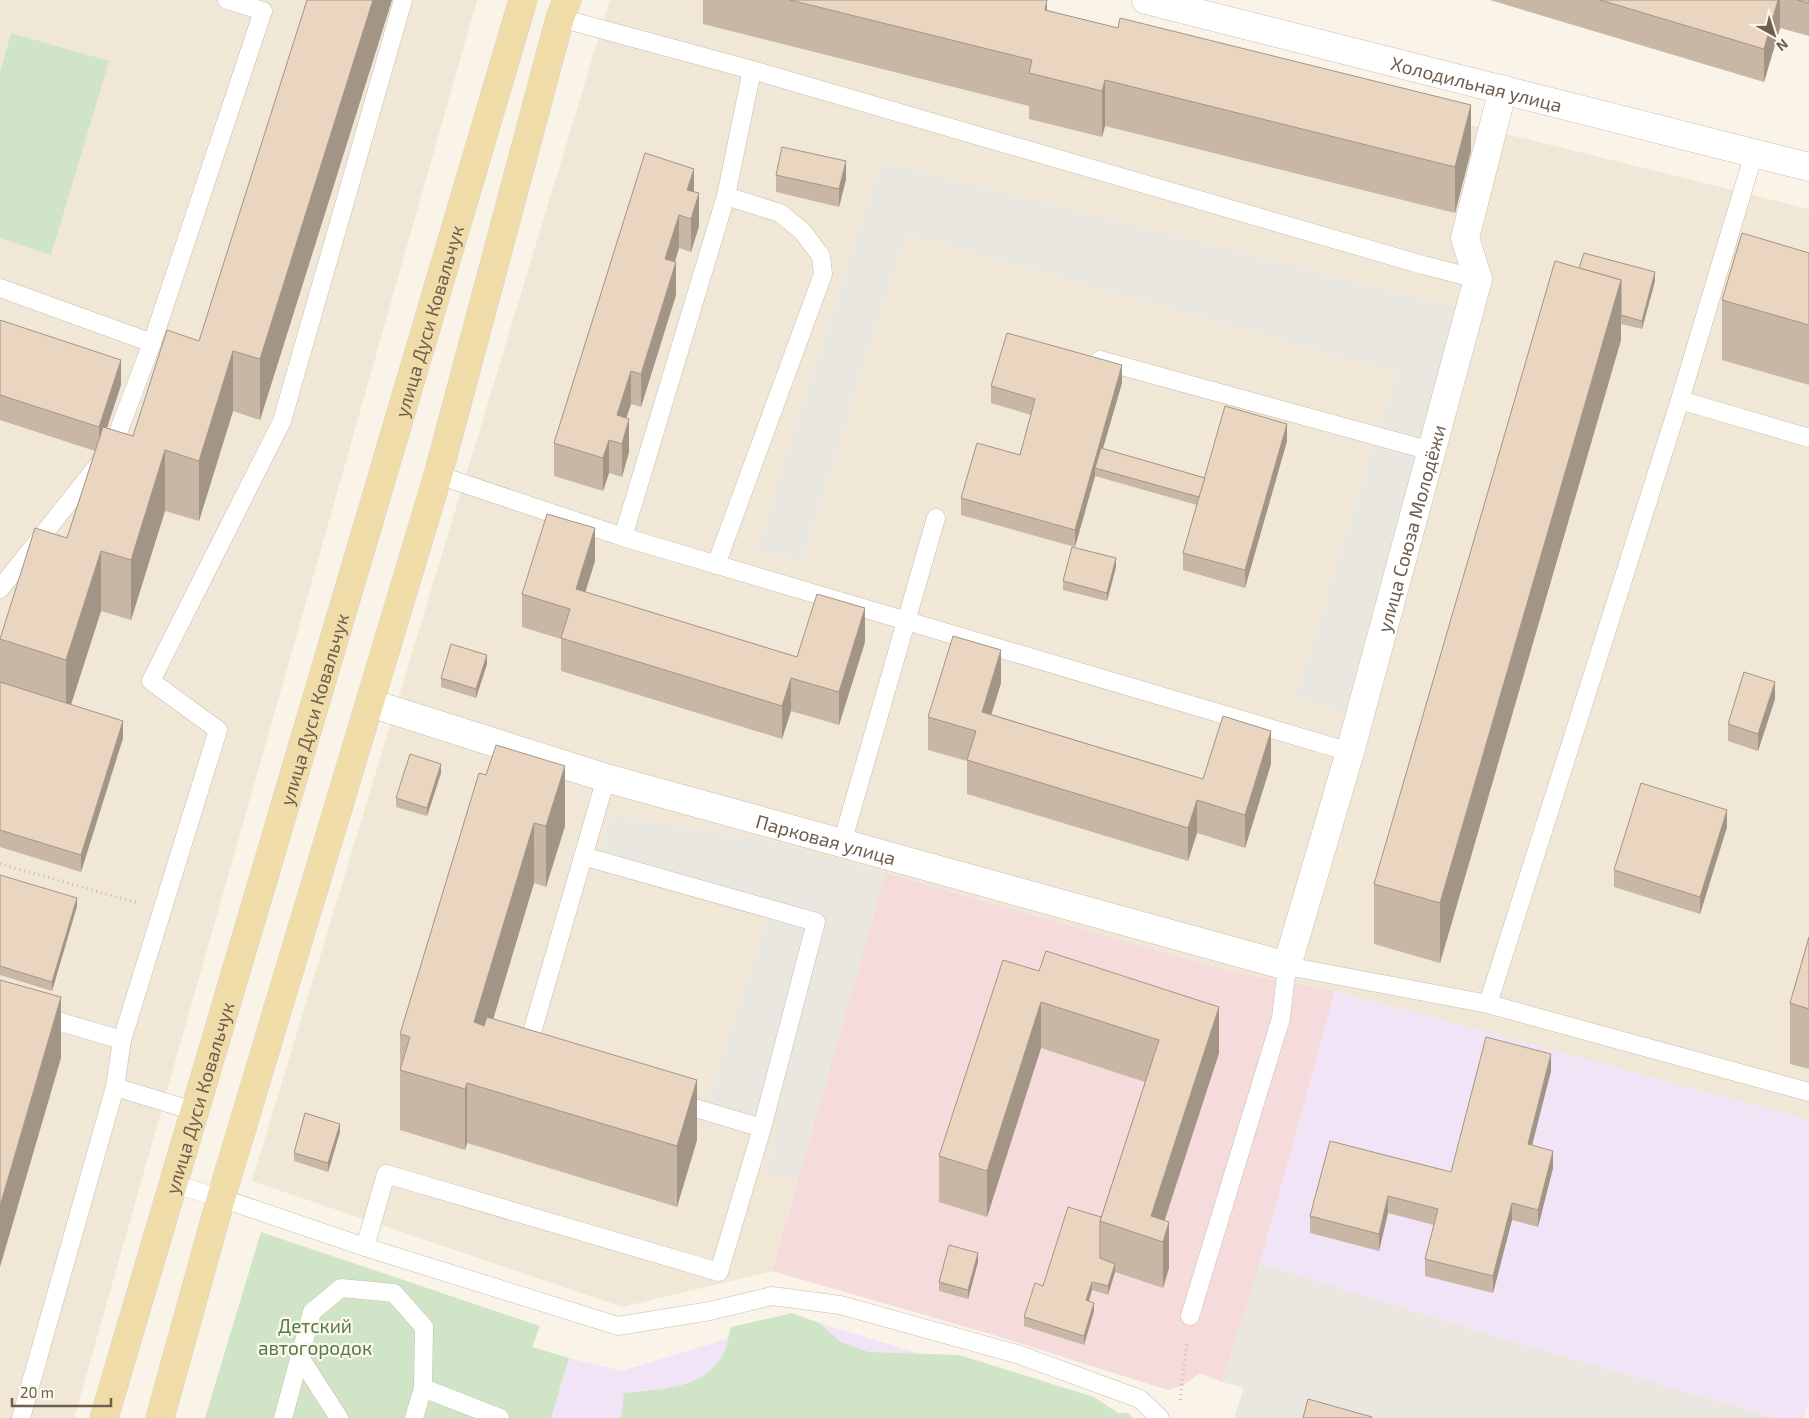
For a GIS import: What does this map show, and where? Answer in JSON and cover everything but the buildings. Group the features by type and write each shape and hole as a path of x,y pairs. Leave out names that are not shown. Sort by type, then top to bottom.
{"main road":[{"name":"улица Дуси Ковальчук","path":"104,1418 522,0"},
{"path":"160,1418 221,1198 438,475 564,9"}],"street":[{"name":"Холодильная улица","path":"1146,0 1809,167"},
{"path":"1478,279 1465,238 1503,89"},
{"name":"улица Союза Молодёжи","path":"1287,966 1350,752 1478,279"},
{"name":"Парковая улица","path":"370,702 606,778 1287,966"}],"lane":[{"path":"0,589 113,446 152,344 263,10 227,0"},
{"path":"21,1418 115,1088 122,1040 218,730 151,681 282,421 403,0"},
{"path":"564,9 752,70 1478,279"},
{"path":"623,537 726,196 752,70"},
{"path":"1488,1004 1680,400 1754,153"},
{"path":"716,565 823,274 821,256 802,232 780,213 726,196"},
{"path":"0,288 152,344"},
{"path":"1084,355 1431,451"},
{"path":"1680,400 1809,438"},
{"path":"438,475 623,537 1350,752"},
{"path":"842,843 936,518"},
{"path":"544,1063 525,1057 606,778"},
{"path":"365,1247 386,1174 719,1272 762,1128 816,922 583,856"},
{"path":"1190,1316 1281,1018 1287,966 1488,1004 1809,1092"},
{"path":"0,1004 122,1040"},
{"path":"115,1088 194,1111"},
{"path":"658,1097 762,1128"},
{"path":"173,1184 221,1198 365,1247 618,1326 710,1311 772,1296 840,1305 1017,1354 1140,1399 1160,1418"},
{"path":"283,1418 301,1358 312,1312 341,1288 394,1293 424,1327 423,1388 414,1418"},
{"path":"301,1358 339,1418"},
{"path":"423,1388 500,1418"}],"path":[{"path":"0,864 162,910"},
{"path":"1180,1402 1190,1316"}],"shaded area":[{"path":"0,0 477,0 74,1418 0,1418"},
{"path":"610,0 964,0 1809,209 1809,1120 1335,991 1233,972 886,873 772,1271 622,1307 252,1181"},
{"path":"881,161 1456,307 1344,712 1295,698 1396,373 906,234 802,562 756,550"},
{"path":"612,815 774,842 886,873 799,1179 764,1174 778,1124 707,1102 768,918 595,869"},
{"path":"886,873 1233,972 1335,991 1260,1263 1222,1382 1200,1373 1182,1386 1168,1390 987,1333 772,1271"},
{"path":"1335,991 1809,1120 1809,1399 1804,1418 1777,1418 1489,1334 1260,1263"},
{"path":"1260,1263 1489,1334 1777,1418 1234,1418 1244,1388 1222,1382"},
{"path":"819,1323 1118,1413 1121,1418 551,1418 569,1358 622,1371 775,1324"}],"green space":[{"path":"11,33 109,61 51,255 0,238 0,73"},
{"name":"Детский автогородок","path":"261,1232 540,1326 532,1347 569,1358 551,1418 205,1418"},
{"path":"792,1313 819,1323 841,1342 868,1352 959,1355 1094,1397 1118,1413 1128,1413 1133,1418 621,1418 624,1393 678,1386 691,1382 713,1368 724,1354 731,1327"}]}
